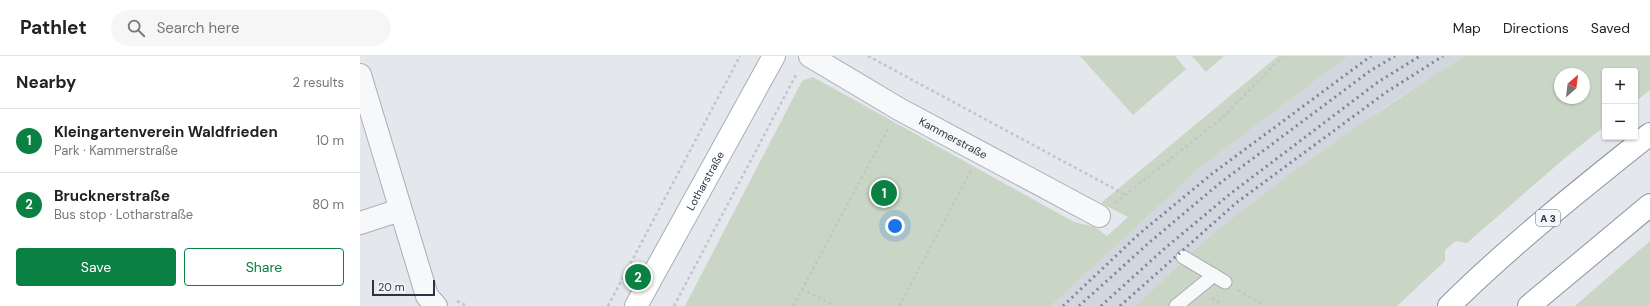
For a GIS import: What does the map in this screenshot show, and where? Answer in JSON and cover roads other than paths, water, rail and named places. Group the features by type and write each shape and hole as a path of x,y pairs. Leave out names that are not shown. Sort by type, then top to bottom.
{"main road":[{"name":"Lotharstraße","path":"636,306 774,56"},
{"name":"A 3","path":"1449,306 1506,254 1589,183 1650,134"},
{"path":"1530,306 1650,205"}],"street":[{"name":"Kammerstraße","path":"804,63 899,109 1099,216"},
{"path":"360,75 427,296 436,306"},
{"path":"360,223 400,210"}],"lane":[{"path":"1176,306 1220,278 1183,257"}],"railway":[{"path":"1063,306 1139,234 1213,173 1371,56"},
{"path":"1079,306 1151,241 1220,183 1370,71 1395,56"},
{"path":"1101,306 1164,249 1230,194 1378,82 1420,56"},
{"path":"1120,306 1236,203 1385,93 1443,56"}],"place":[{"name":"Kleingartenverein Waldfrieden","path":"884,193"},
{"name":"Brucknerstraße","path":"638,277"}]}
